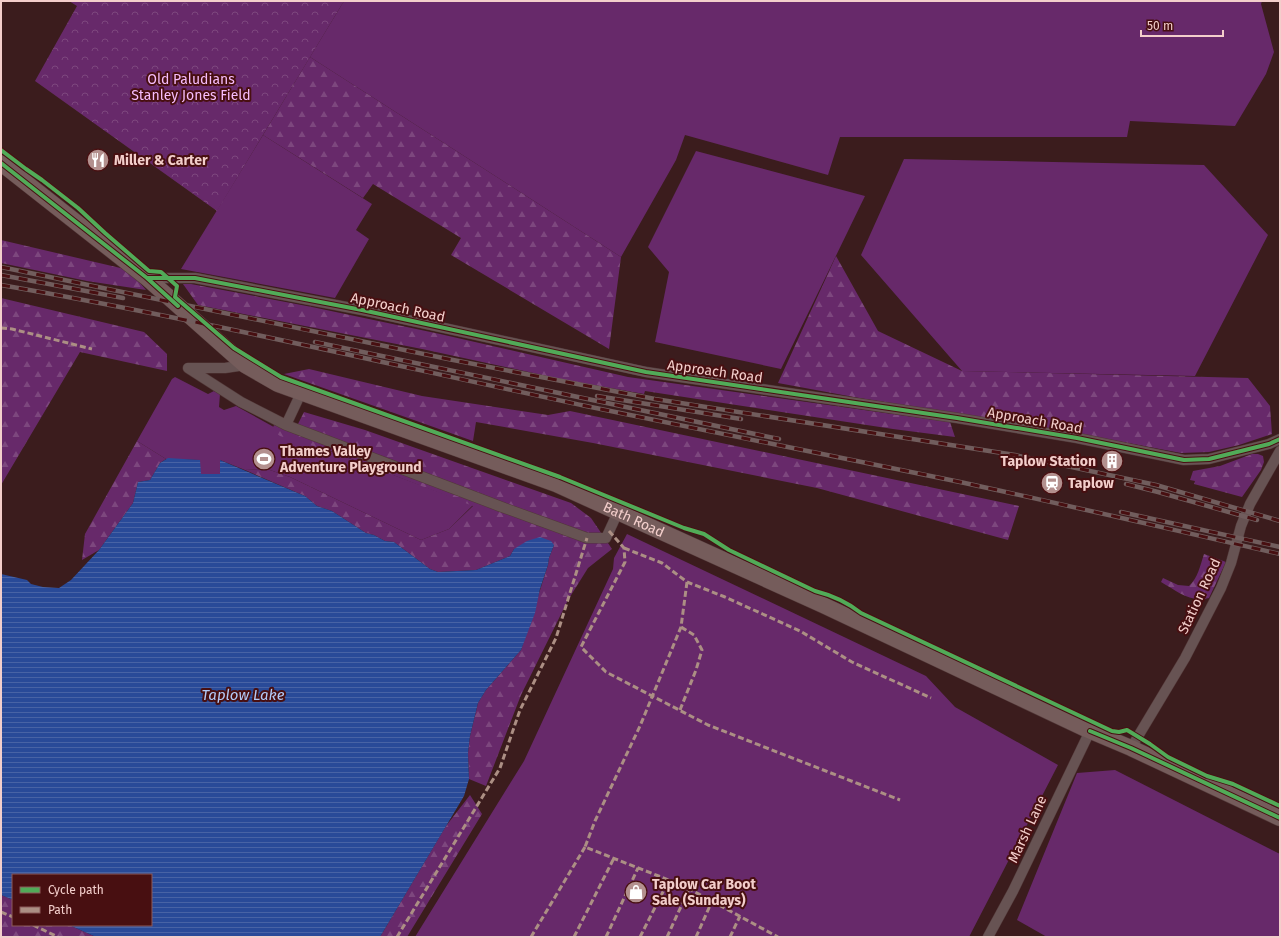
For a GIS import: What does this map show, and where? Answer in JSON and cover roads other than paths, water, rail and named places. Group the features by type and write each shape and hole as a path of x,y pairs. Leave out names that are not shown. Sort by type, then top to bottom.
{"main road":[{"name":"Bath Road","path":"1,163 147,278 245,365 278,384 556,484 823,605 1090,731 1131,748 1280,818"}],"street":[{"name":"Approach Road","path":"147,278 195,278 362,310 646,372 957,418 1077,438 1184,460 1209,459 1269,444 1280,439"},
{"path":"245,365 225,368 188,368 241,402 286,425 587,538 606,538 618,512"},
{"path":"286,425 301,393"},
{"name":"Station Road","path":"1131,748 1185,658 1221,588 1231,563 1241,526 1250,504 1280,451"},
{"name":"Marsh Lane","path":"988,937 1013,891 1090,731"}],"water":[{"name":"Taplow Lake","path":"168,458 200,460 201,474 220,474 220,460 305,496 317,506 332,511 366,533 374,535 385,541 394,542 430,569 438,572 476,570 510,556 514,549 527,541 540,537 551,541 554,545 540,589 535,613 521,650 486,690 478,703 470,736 468,753 469,779 464,796 380,937 96,937 71,926 152,926 152,874 12,874 12,900 1,895 1,574 27,580 31,584 43,587 59,588 71,580 99,550 133,503 138,482 150,480 160,463"}],"railway":[{"path":"1,267 448,359 655,399 1015,455 1156,485 1280,521"},
{"path":"1,275 123,298"},
{"path":"1,285 148,312 586,406 960,482 1280,554"},
{"path":"315,342 779,439"},
{"path":"597,396 741,419"},
{"path":"1126,484 1257,520"},
{"path":"1121,512 1280,547"}],"place":[{"name":"Miller & Carter","path":"98,160"},
{"name":"Thames Valley Adventure Playground","path":"264,459"},
{"name":"Taplow Station","path":"1112,461"},
{"name":"Taplow","path":"1052,483"},
{"name":"Taplow Car Boot Sale (Sundays)","path":"636,892"}],"park label":[{"name":"Old Paludians Stanley Jones Field","path":"191,88"}]}
